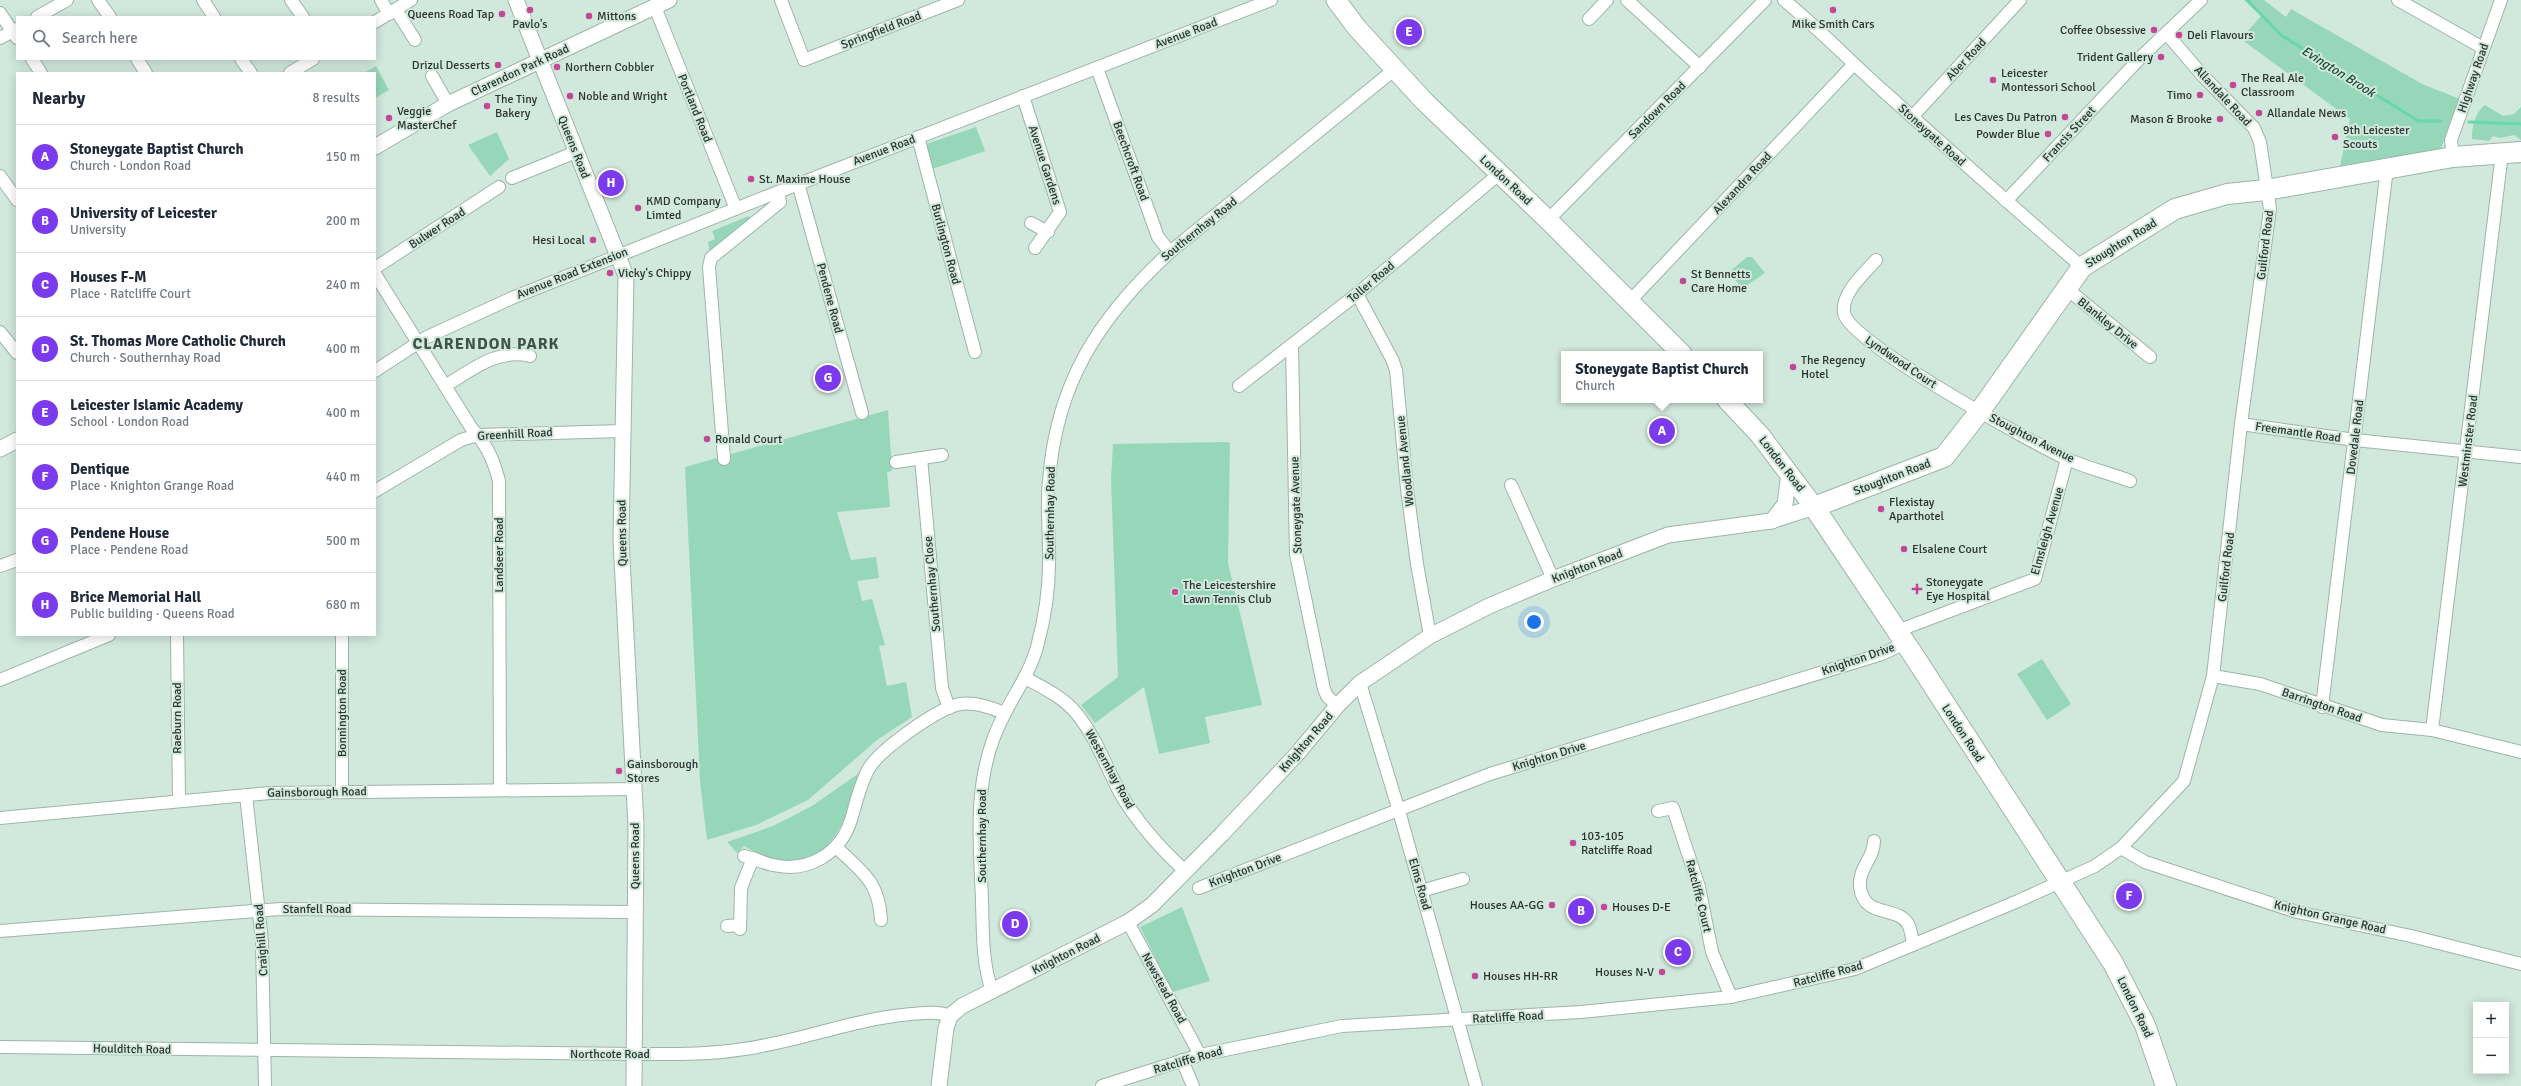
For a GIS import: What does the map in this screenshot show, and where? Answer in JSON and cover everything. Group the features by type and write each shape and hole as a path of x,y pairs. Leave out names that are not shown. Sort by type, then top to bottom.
{"highway":[{"name":"Stoughton Road","path":"1814,507 1944,457 1980,411 2082,267 2175,209 2227,194 2266,190 2453,157 2511,152"},
{"name":"London Road","path":"1814,507 1901,637 2113,963 2137,1008 2153,1045 2166,1086"}],"main road":[{"name":"London Road","path":"1336,0 1357,28 1460,136 1548,220 1679,351"},
{"name":"London Road","path":"1730,403 1760,435 1814,507"}],"street":[{"path":"40,16 67,0"},
{"path":"98,0 109,16"},
{"path":"203,0 213,16"},
{"path":"291,0 302,16"},
{"path":"381,0 393,12 415,40"},
{"path":"376,21 411,0"},
{"name":"Queens Road","path":"516,0 626,276 627,296 622,431 621,540 635,789 634,1086"},
{"name":"Clarendon Park Road","path":"376,146 448,104 669,0"},
{"name":"Springfield Road","path":"781,0 804,60 958,0"},
{"name":"Avenue Road","path":"778,192 1271,0"},
{"path":"1590,18 1607,0"},
{"path":"1628,0 1700,67"},
{"name":"Sandown Road","path":"1548,220 1765,0"},
{"name":"Stoneygate Road","path":"1784,0 1821,31 1854,64 1912,117 2082,267"},
{"name":"Aber Road","path":"1912,117 2020,0"},
{"name":"Francis Street","path":"2006,201 2142,56 2167,34 2201,0"},
{"path":"2398,0 2483,48"},
{"name":"Highway Road","path":"2453,157 2451,140 2501,0"},
{"name":"Portland Road","path":"654,7 736,209"},
{"path":"0,13 16,32 0,38"},
{"name":"Allandale Road","path":"2167,34 2203,76 2254,128 2260,142 2266,190"},
{"path":"33,60 40,72"},
{"path":"138,60 145,72"},
{"path":"242,60 249,72"},
{"path":"292,72 311,60"},
{"name":"Alexandra Road","path":"1630,301 1854,64"},
{"name":"Beechcroft Road","path":"1096,68 1158,237 1170,252"},
{"name":"Southernhay Road","path":"992,991 986,975 984,952 980,810 985,766 1004,713 1025,678 1037,648 1047,592 1049,566 1049,481 1054,444 1067,397 1078,368 1109,315 1136,283 1170,252 1395,69"},
{"path":"432,76 448,104"},
{"name":"Avenue Gardens","path":"1023,96 1060,212 1048,232 1035,248"},
{"name":"Burlington Road","path":"918,137 975,352"},
{"path":"512,178 576,152"},
{"name":"Westminster Road","path":"2432,730 2467,453 2511,152"},
{"name":"Dovedale Road","path":"2322,706 2387,168"},
{"name":"Toller Road","path":"1239,386 1357,294 1500,173"},
{"path":"0,176 16,199"},
{"name":"Pendene Road","path":"798,183 862,413"},
{"name":"Bulwer Road","path":"376,267 499,187"},
{"name":"Guilford Road","path":"2060,881 2095,866 2121,848 2184,781 2213,676 2241,424 2270,209 2266,190"},
{"path":"724,459 710,262 711,258 780,202 778,192"},
{"name":"Avenue Road Extension","path":"376,370 419,343 512,298 778,192"},
{"path":"1031,222 1048,232"},
{"name":"Lyndwood Court","path":"1876,260 1846,298 1843,312 1850,325 1877,348 1980,411"},
{"name":"Landseer Road","path":"376,276 472,429 478,435 492,457 499,481 500,790"},
{"name":"Blankley Drive","path":"2066,288 2150,357"},
{"name":"Woodland Avenue","path":"1357,294 1392,359 1396,370 1410,511 1430,636"},
{"path":"0,332 15,347"},
{"name":"Stoneygate Avenue","path":"1292,345 1296,554 1324,689 1327,696 1337,706"},
{"path":"445,386 498,355 510,353 530,356"},
{"name":"Stoughton Avenue","path":"1980,411 2067,459 2130,481"},
{"name":"Freemantle Road","path":"2241,424 2355,440 2467,453 2521,457"},
{"name":"Greenhill Road","path":"376,490 461,440 478,435 622,431"},
{"path":"0,449 16,441"},
{"path":"896,462 942,455"},
{"name":"Southernhay Close","path":"921,458 942,688 949,708"},
{"name":"Elmsleigh Avenue","path":"1901,637 2035,579 2067,459"},
{"path":"1771,521 1784,507 1788,495 1789,473"},
{"path":"1512,485 1552,578"},
{"name":"Knighton Road","path":"950,1016 962,1006 1128,922 1152,905 1297,754 1337,706 1360,683 1430,636 1489,606 1552,578 1668,535 1771,521 1814,507"},
{"path":"0,566 16,560"},
{"path":"0,680 107,636"},
{"name":"Raeburn Road","path":"177,636 180,801"},
{"name":"Bonnington Road","path":"342,636 342,791"},
{"name":"Knighton Drive","path":"1199,888 1399,811 1490,774 1882,654 1901,637"},
{"name":"Barrington Road","path":"2213,676 2260,684 2382,726 2432,730 2521,752"},
{"name":"Westernhay Road","path":"1025,678 1057,696 1086,726 1121,794 1158,844 1185,871"},
{"name":"Elms Road","path":"1360,683 1399,811 1459,1019 1476,1086"},
{"path":"727,926 740,927 741,888 749,857 773,866 794,867 813,863 836,847 846,832 864,780 874,762 895,742 949,708 961,704 988,706 1004,713"},
{"name":"Gainsborough Road","path":"0,818 246,795 342,791 635,789"},
{"name":"Craighill Road","path":"246,795 259,910 265,1086"},
{"name":"Ratcliffe Court","path":"1658,811 1673,808 1699,887 1712,952 1731,998"},
{"path":"1874,841 1872,855 1862,869 1860,888 1862,894 1872,908 1905,920 1909,925 1913,945"},
{"path":"836,847 873,884 878,894 881,920"},
{"name":"Knighton Grange Road","path":"2121,848 2145,862 2297,912 2411,936 2521,964"},
{"path":"1421,891 1463,879"},
{"name":"Ratcliffe Road","path":"1102,1086 1200,1055 1342,1026 1581,1012 1731,998 1855,969 2060,881"},
{"name":"Stanfell Road","path":"0,932 259,910 635,912"},
{"name":"Newstead Road","path":"1128,922 1200,1055"},
{"name":"Northcote Road","path":"265,1051 634,1054 736,1050 776,1044 848,1023 897,1015 935,1013 950,1016"},
{"path":"939,1086 944,1038 950,1016"},
{"name":"Houlditch Road","path":"0,1047 265,1051"},
{"path":"1182,1060 1193,1086"}],"green space":[{"path":"2244,0 2264,0 2286,17 2291,9 2422,84 2460,99 2440,151 2340,166 2350,119 2241,39 2261,16"},
{"path":"376,66 389,90 376,97 376,72 366,72"},
{"path":"2485,105 2503,116 2514,114 2521,107 2521,140 2514,135 2500,138 2493,136 2489,141 2472,139 2472,130 2475,120 2479,111"},
{"path":"976,127 985,151 932,169 923,145"},
{"path":"497,132 509,159 490,176 468,145"},
{"path":"749,216 750,220 710,253 708,242 715,239 712,231"},
{"path":"1747,257 1752,257 1765,273 1743,288 1728,273"},
{"path":"888,410 892,471 887,472 890,507 837,512 851,560 876,557 879,578 857,581 862,601 872,599 885,645 879,646 887,686 906,682 912,717 877,740 808,800 756,825 707,840 700,781 685,467"},
{"name":"The Leicestershire Lawn Tennis Club","path":"1230,443 1228,563 1262,705 1205,717 1210,743 1159,754 1144,687 1095,723 1081,705 1118,677 1111,479 1113,444"},
{"path":"2042,659 2071,704 2047,720 2017,674"},
{"path":"862,771 846,816 839,830 830,842 819,852 805,859 776,861 766,858 744,846 737,853 727,842 773,826 812,806"},
{"path":"1182,907 1210,981 1173,992 1140,927"}],"waterway":[{"name":"Evington Brook","path":"2247,0 2281,35 2418,121 2441,121"},
{"name":"Evington Brook","path":"2469,122 2521,124"}],"place":[{"name":"Pavlo's","path":"530,10"},
{"name":"Mike Smith Cars","path":"1833,10"},
{"name":"Queens Road Tap","path":"502,14"},
{"name":"Mittons","path":"589,16"},
{"name":"Coffee Obsessive","path":"2154,30"},
{"name":"Leicester Islamic Academy","path":"1409,32"},
{"name":"Deli Flavours","path":"2179,35"},
{"name":"Trident Gallery","path":"2161,57"},
{"name":"Drizul Desserts","path":"498,65"},
{"name":"Northern Cobbler","path":"557,67"},
{"name":"Leicester Montessori School","path":"1993,80"},
{"name":"The Real Ale Classroom","path":"2233,85"},
{"name":"Timo","path":"2200,95"},
{"name":"Noble and Wright","path":"570,96"},
{"name":"The Tiny Bakery","path":"487,106"},
{"name":"Allandale News","path":"2259,113"},
{"name":"Les Caves Du Patron","path":"2065,117"},
{"name":"Veggie MasterChef","path":"389,118"},
{"name":"Mason & Brooke","path":"2220,119"},
{"name":"Powder Blue","path":"2048,134"},
{"name":"9th Leicester Scouts","path":"2335,137"},
{"name":"St. Maxime House","path":"751,179"},
{"name":"Brice Memorial Hall","path":"611,183"},
{"name":"KMD Company Limted","path":"638,208"},
{"name":"Hesi Local","path":"593,240"},
{"name":"Vicky's Chippy","path":"610,273"},
{"name":"St Bennetts Care Home","path":"1683,281"},
{"name":"The Regency Hotel","path":"1793,367"},
{"name":"Pendene House","path":"828,378"},
{"name":"Stoneygate Baptist Church","path":"1662,431"},
{"name":"Ronald Court","path":"707,439"},
{"name":"Flexistay Aparthotel","path":"1881,509"},
{"name":"Elsalene Court","path":"1904,549"},
{"name":"Stoneygate Eye Hospital","path":"1917,589"},
{"name":"The Leicestershire Lawn Tennis Club","path":"1175,592"},
{"name":"Gainsborough Stores","path":"619,771"},
{"name":"103-105 Ratcliffe Road","path":"1573,843"},
{"name":"Dentique","path":"2129,896"},
{"name":"Houses AA-GG","path":"1552,905"},
{"name":"Houses D-E","path":"1604,907"},
{"name":"University of Leicester","path":"1581,911"},
{"name":"St. Thomas More Catholic Church","path":"1015,924"},
{"name":"Houses F-M","path":"1678,952"},
{"name":"Houses N-V","path":"1662,972"},
{"name":"Houses HH-RR","path":"1475,976"}],"district":[{"name":"CLARENDON PARK","path":"486,343"}]}
